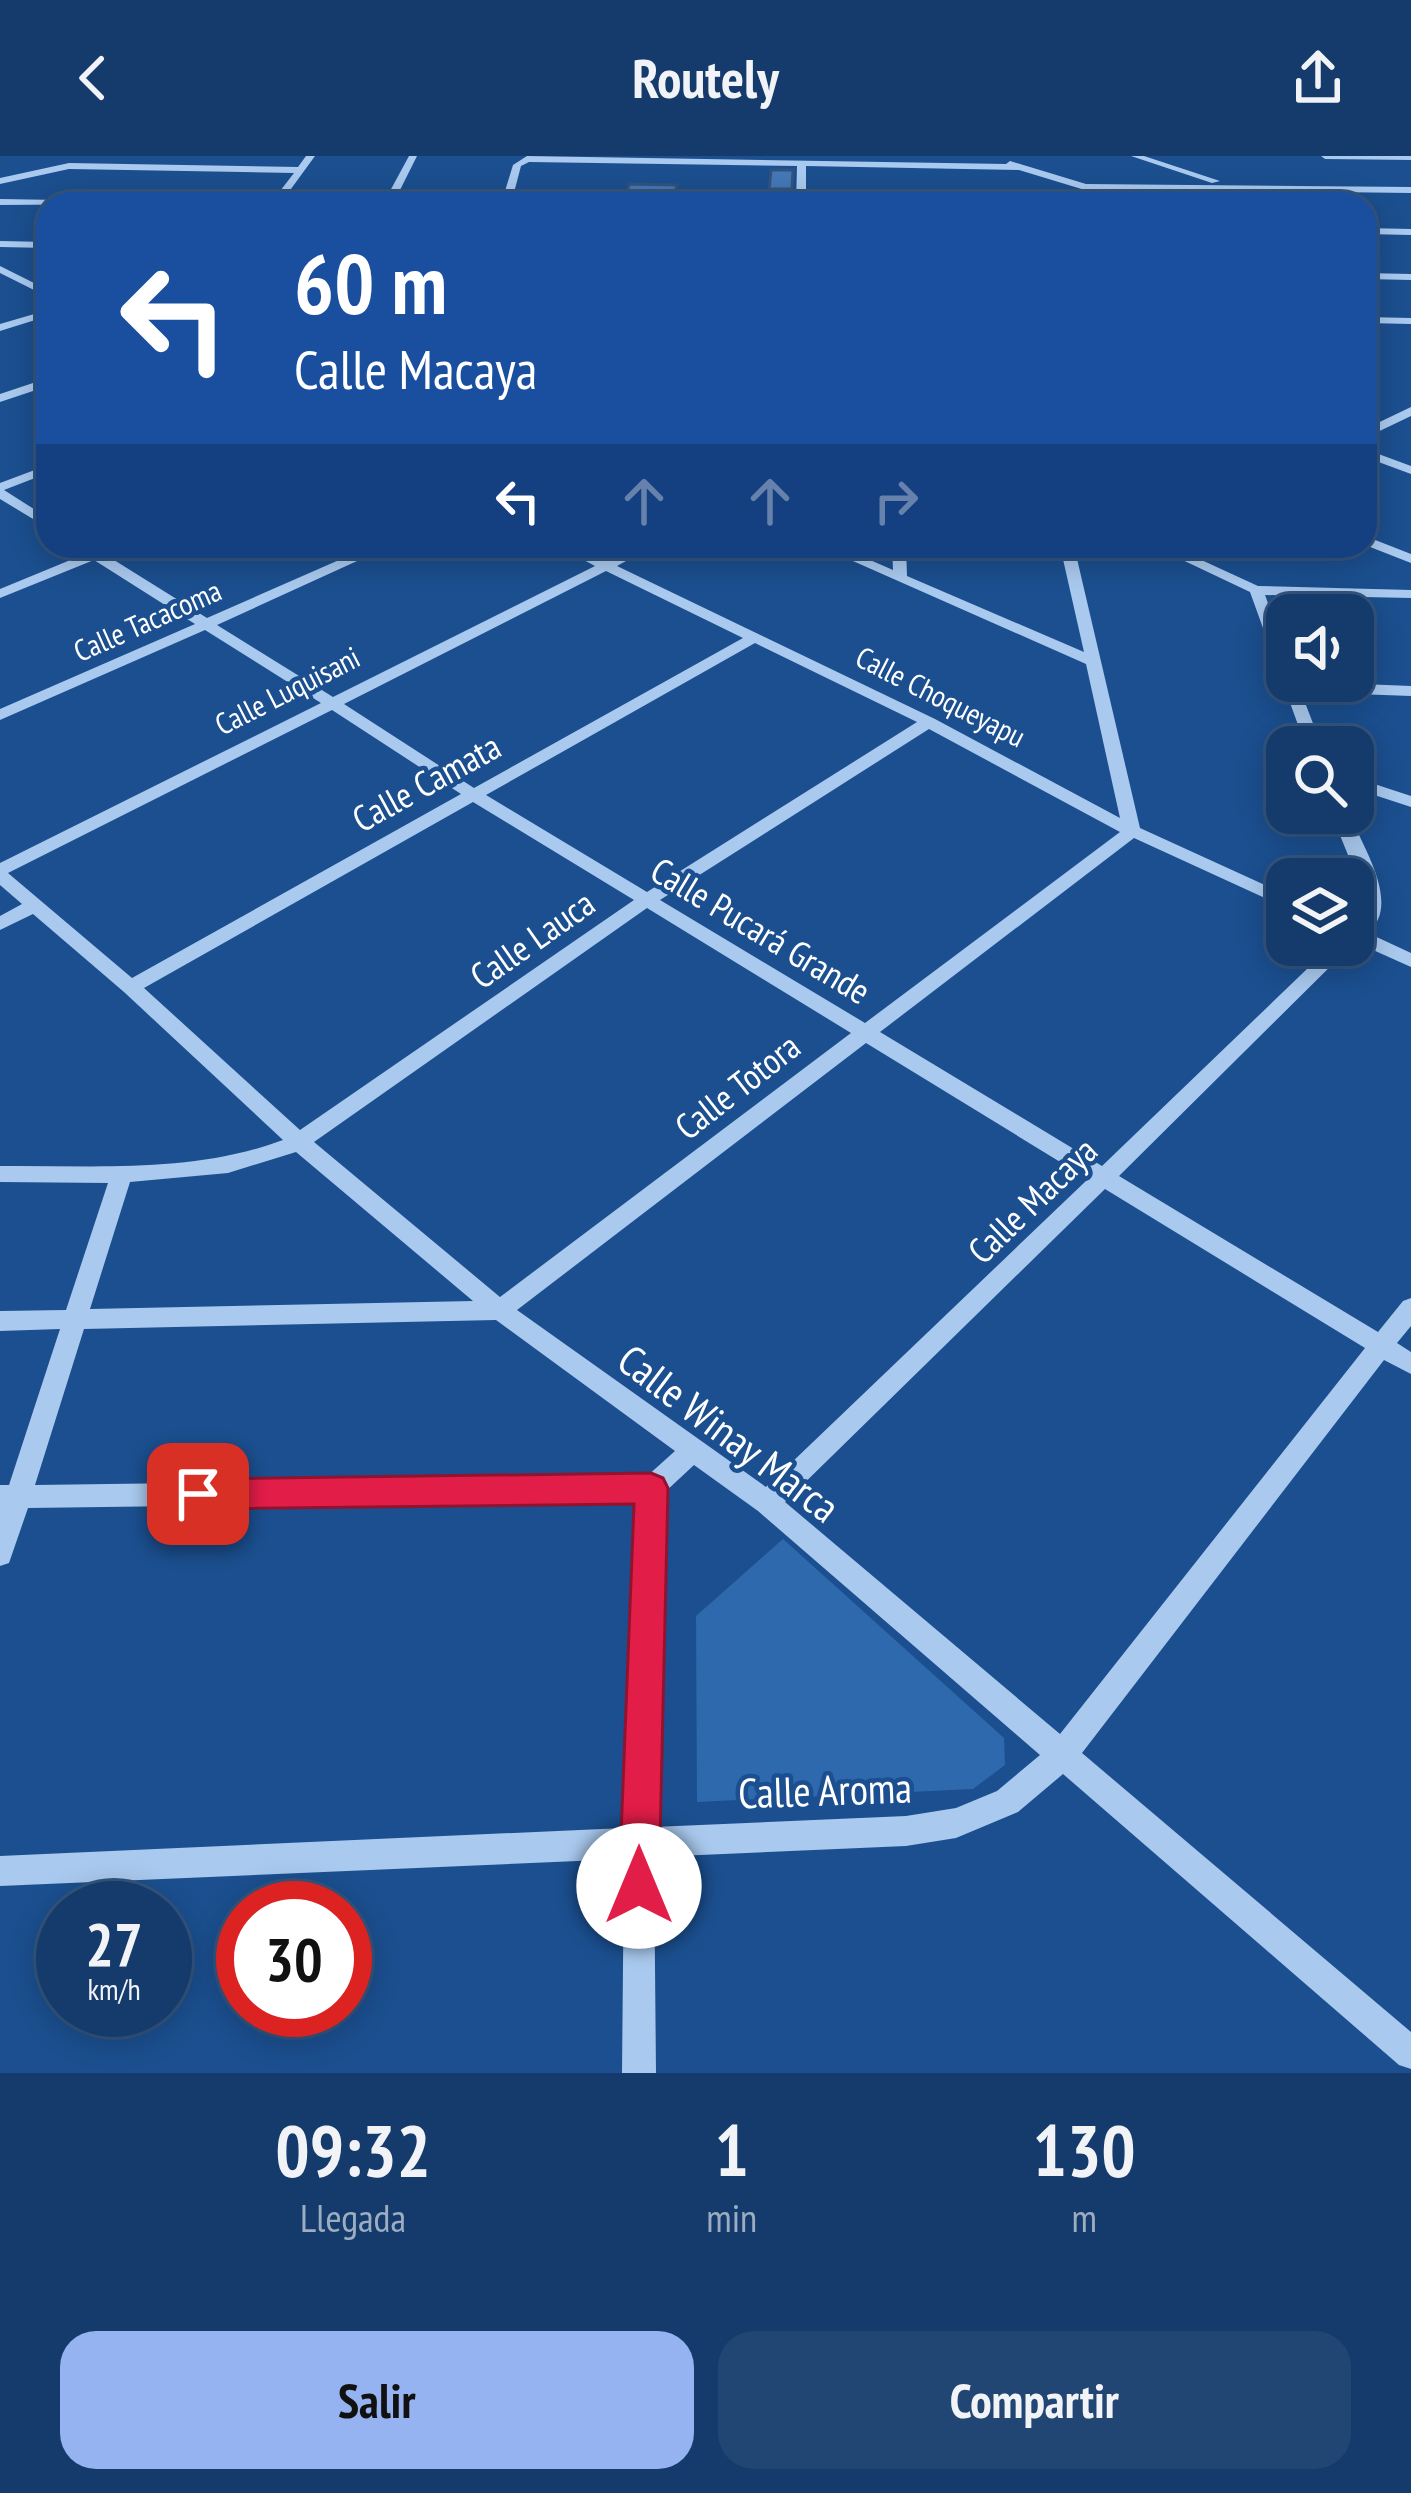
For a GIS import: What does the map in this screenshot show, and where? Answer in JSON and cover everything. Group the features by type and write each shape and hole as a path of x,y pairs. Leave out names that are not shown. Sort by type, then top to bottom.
{"street":[{"path":"93,166 103,156"},
{"path":"284,192 311,156"},
{"path":"394,192 413,156"},
{"path":"987,156 1107,192"},
{"path":"1135,156 1235,187"},
{"path":"1179,156 1184,171"},
{"path":"1325,156 1411,157"},
{"path":"510,192 523,158 1020,167"},
{"path":"801,192 802,165"},
{"path":"0,181 69,166 301,170"},
{"path":"1089,186 1411,190"},
{"path":"0,202 36,203"},
{"path":"1377,231 1411,232"},
{"path":"0,244 36,245"},
{"path":"0,269 36,287"},
{"path":"1377,276 1411,277"},
{"path":"0,328 36,317"},
{"path":"1377,320 1411,321"},
{"path":"0,398 36,386"},
{"path":"1377,428 1411,411"},
{"path":"1377,457 1411,470"},
{"path":"0,490 36,474"},
{"path":"0,490 36,516"},
{"path":"1377,545 1411,559"},
{"path":"0,593 72,558"},
{"name":"Calle Pucará Grande","path":"101,558 645,901 1411,1364"},
{"name":"Calle Tacacoma","path":"0,715 355,558"},
{"name":"Calle Choqueyapu","path":"590,558 929,722 1132,831 1266,892"},
{"name":"Calle Luquisani","path":"0,873 617,558"},
{"path":"853,558 1094,662"},
{"path":"899,558 900,579"},
{"path":"1070,558 1132,831"},
{"path":"1186,558 1256,590 1411,594"},
{"path":"1256,590 1266,618"},
{"name":"Calle Camata","path":"131,987 755,637"},
{"path":"1374,688 1411,691"},
{"name":"Calle Lauca","path":"0,1174 223,1169 299,1142 645,901 929,722"},
{"path":"1374,789 1407,799"},
{"name":"Calle Totora","path":"500,1310 1132,831"},
{"name":"Calle Winay Marca","path":"0,873 299,1142 500,1310 767,1503 1411,2053"},
{"path":"0,924 37,904"},
{"path":"1374,946 1411,961"},
{"name":"Calle Macaya","path":"767,1503 1108,1178 1322,966"},
{"path":"0,1554 9,1497 75,1319 122,1172"},
{"name":"Calle Aroma","path":"0,1871 906,1831 965,1824 1009,1805 1061,1756 1411,1308"},
{"path":"0,1321 500,1310"},
{"path":"9,1497 651,1488 691,1452"},
{"path":"639,2073 639,1840 651,1488"}],"shaded area":[{"path":"783,1539 1004,1738 1005,1765 973,1789 697,1802 696,1616"}],"building":[{"path":"771,170 793,170 792,189 769,189"},
{"path":"629,184 677,185 675,192 627,192"}],"route":[{"path":"198,1494 651,1488 639,1886"}]}
